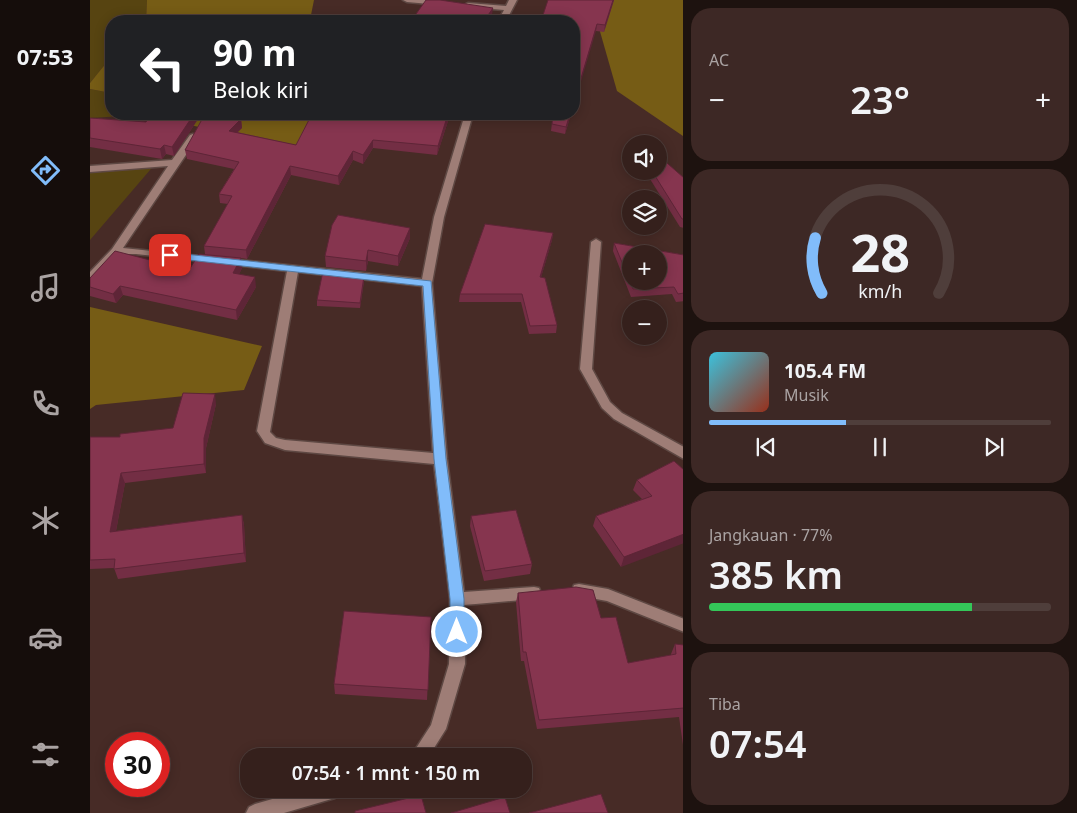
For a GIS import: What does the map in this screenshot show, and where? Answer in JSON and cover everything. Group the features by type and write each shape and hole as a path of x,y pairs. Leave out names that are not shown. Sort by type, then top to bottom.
{"street":[{"path":"407,0 453,4"},
{"path":"505,15 513,0"},
{"path":"462,4 508,8"},
{"path":"425,748 438,729 457,664 457,599 440,459 427,283 439,217 467,120"},
{"path":"90,278 116,251 177,164 197,130"},
{"path":"90,169 177,164"},
{"path":"596,242 586,369 606,405 618,416 683,454"},
{"path":"116,251 136,251 427,283"},
{"path":"293,268 263,431 265,436 273,442 285,445 440,459"},
{"path":"564,590 574,589 608,595 683,626"},
{"path":"457,599 545,592"},
{"path":"256,813 305,798"}],"shaded area":[{"path":"90,0 147,0 146,15 105,15 105,64 90,83"},
{"path":"147,0 314,0 311,15 146,15"},
{"path":"604,0 683,0 683,136 617,91 597,21"},
{"path":"105,64 105,92 90,89 90,83"},
{"path":"90,89 105,92 105,117 90,118"},
{"path":"167,120 332,120 318,153"},
{"path":"156,163 90,240 90,167"},
{"path":"90,307 262,346 244,390 96,405 90,409"}],"building":[{"path":"426,0 440,0 493,8 488,15 415,15"},
{"path":"548,0 613,0 605,25 597,24 580,82 580,15 543,15"},
{"path":"90,118 146,122 148,120 190,120 172,147 164,145 160,149 90,138"},
{"path":"202,120 240,120 229,131 296,145 309,120 446,120 438,146 373,140 363,155 353,151 338,176 290,166 246,250 204,246 232,196 219,194 239,162 185,150"},
{"path":"552,120 568,120 566,127 552,124"},
{"path":"667,163 683,177 683,219 667,195 667,190 664,190 658,180 667,180"},
{"path":"338,215 410,228 398,256 368,250 366,261 325,256 332,225"},
{"path":"485,224 553,233 540,277 545,278 557,325 530,326 522,294 460,294"},
{"path":"614,243 626,245 622,245 622,262"},
{"path":"115,251 189,270 199,254 241,258 233,273 255,277 236,310 120,286 113,294 90,287 90,278"},
{"path":"667,252 683,255 683,293 678,294 674,287 667,287"},
{"path":"323,271 364,276 360,303 317,300"},
{"path":"183,393 215,394 204,438 204,464 121,473 110,532 242,515 244,553 114,569 115,559 90,560 90,437 120,437 120,434 173,428"},
{"path":"674,461 683,469 683,534 624,557 596,516 652,496 637,480"},
{"path":"516,510 532,564 485,571 471,516"},
{"path":"576,587 593,590 601,618 616,617 628,663 676,654 675,644 683,645 683,708 539,720 526,652 523,652 518,593"},
{"path":"344,611 431,617 428,690 334,684"},
{"path":"601,794 608,813 529,813"},
{"path":"409,798 422,798 426,813 355,813 355,811"},
{"path":"505,798 510,813 451,813"}],"route":[{"path":"170,255 427,283 440,459 457,599 457,632"}]}
